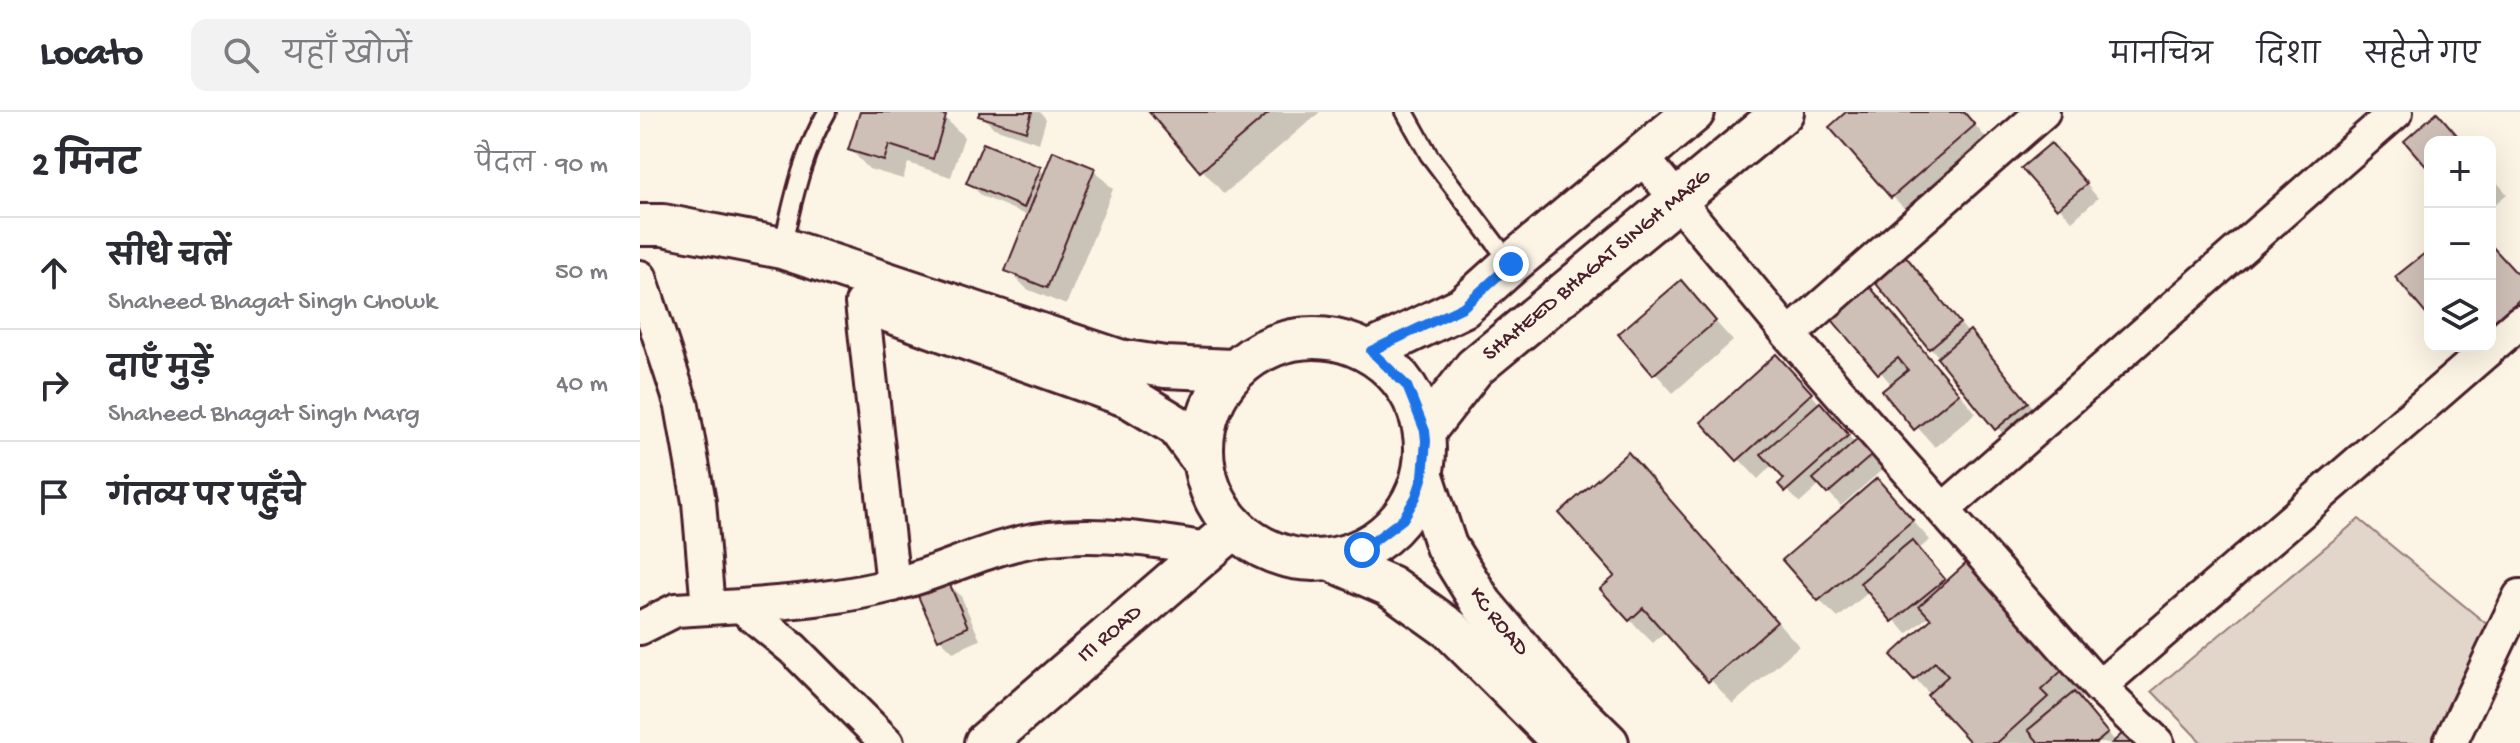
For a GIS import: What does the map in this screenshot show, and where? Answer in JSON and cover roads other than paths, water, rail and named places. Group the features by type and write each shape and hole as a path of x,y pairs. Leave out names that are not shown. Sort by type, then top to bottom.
{"street":[{"path":"1371,351 1463,307 1694,112"},
{"name":"SHAHEED BHAGAT SINGH MARG","path":"1425,431 1474,368 1783,112"},
{"path":"1789,335 2043,112"},
{"path":"1943,510 2396,112"},
{"path":"1642,157 1789,335 2099,687 2157,743"},
{"path":"640,225 663,225 782,248 1119,360 1165,367 1232,370"},
{"path":"640,249 729,260 862,303 1129,397 1177,426 1202,460"},
{"path":"640,277 682,406 699,502 708,608"},
{"path":"862,303 893,585"},
{"path":"2099,687 2520,322"},
{"path":"640,628 676,610 803,601 893,585 1010,546 1048,538 1106,535 1222,538 1251,542 1303,561 1331,560 1362,550 1403,519 1416,497 1423,476 1425,431 1407,386 1371,351 1327,336 1268,345 1232,370 1213,398 1202,437 1203,469 1224,516 1222,538"},
{"name":"KC ROAD","path":"1423,476 1446,546 1482,604 1557,693 1608,743"},
{"name":"ITI ROAD","path":"985,743 1222,538"},
{"path":"1331,560 1390,586 1450,629 1564,743"},
{"path":"2450,743 2520,596"},
{"path":"741,606 793,649 887,743"}],"lane":[{"path":"782,248 800,170 811,140 827,112"},
{"path":"1405,112 1429,155 1511,264"}]}
